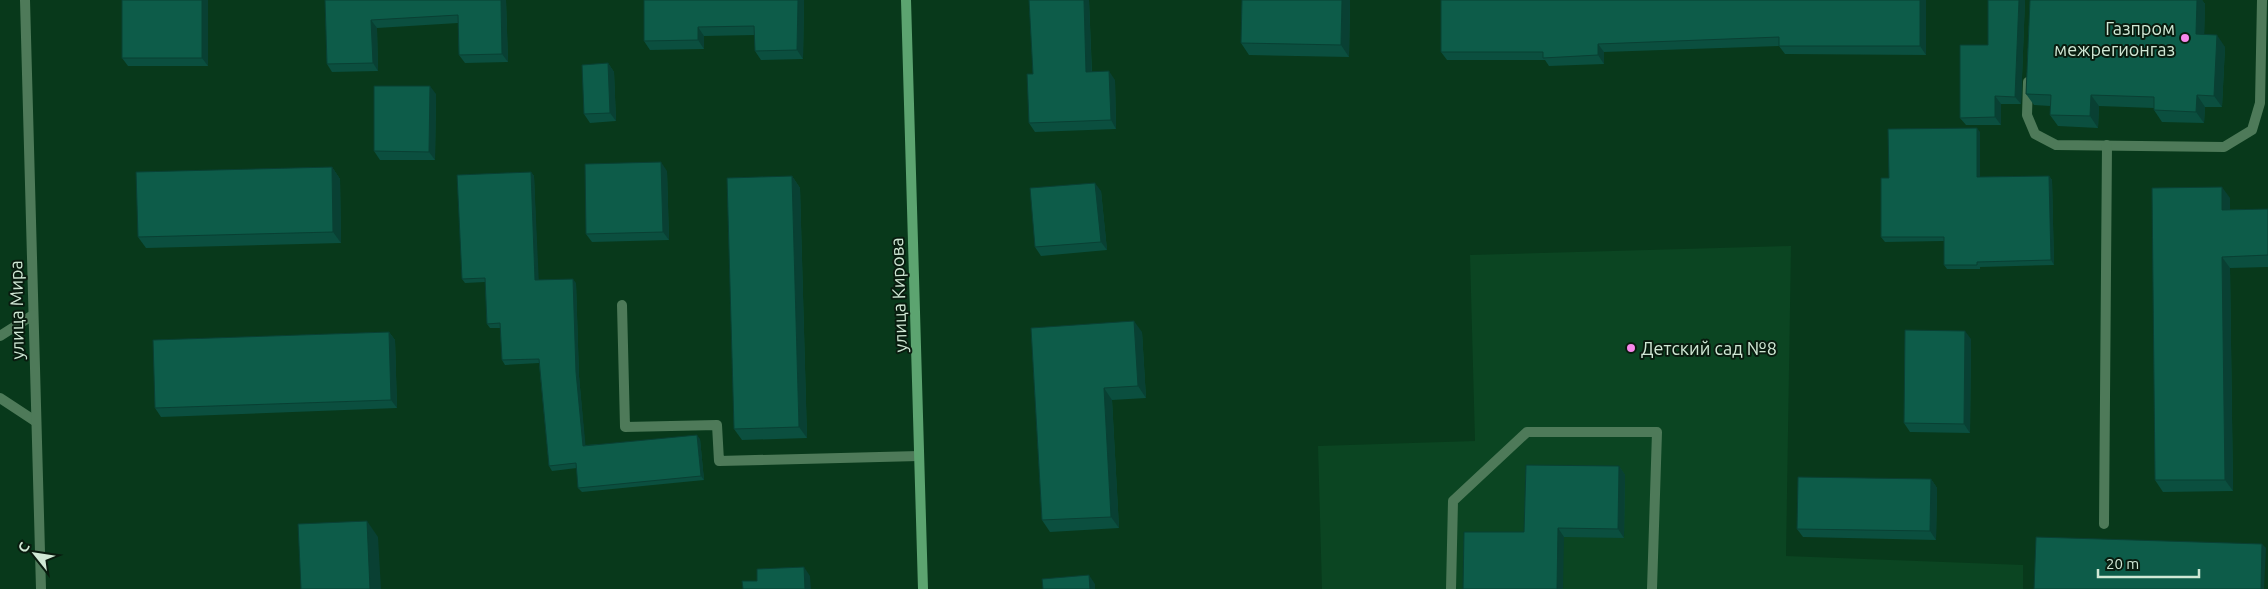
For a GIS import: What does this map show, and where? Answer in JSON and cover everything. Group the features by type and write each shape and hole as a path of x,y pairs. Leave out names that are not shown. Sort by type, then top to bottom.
{"main road":[{"name":"улица Кирова","path":"906,0 923,589"}],"street":[{"name":"улица Мира","path":"25,0 41,589"},
{"path":"2029,67 2026,115 2035,134 2056,145 2224,147 2252,130 2260,103 2262,0"},
{"path":"2104,524 2107,145"},
{"path":"622,305 625,428 717,425 719,462 919,456"},
{"path":"0,336 33,315"},
{"path":"0,398 35,421"},
{"path":"1451,589 1452,500 1527,432 1657,432 1652,589"}],"shaded area":[{"name":"Детский сад №8","path":"1791,246 1786,556 2023,565 2023,589 1322,589 1318,446 1475,441 1470,255"}],"building":[{"path":"122,0 202,0 202,58 122,58"},
{"path":"325,0 501,0 502,54 459,55 458,15 371,20 373,63 327,64"},
{"path":"644,0 798,0 797,50 755,51 754,26 698,27 698,40 644,41"},
{"path":"1029,0 1084,0 1086,72 1109,71 1111,120 1029,123 1027,74 1033,74"},
{"path":"1242,0 1342,0 1341,45 1241,43"},
{"path":"1441,0 1920,0 1920,46 1779,46 1779,37 1598,44 1598,55 1543,58 1543,52 1441,52"},
{"path":"1988,0 2019,0 2015,97 1995,96 1995,117 1960,118 1960,45 1988,45"},
{"path":"2030,0 2197,0 2196,34 2217,35 2214,96 2197,95 2196,112 2154,110 2154,97 2091,95 2090,116 2050,115 2051,95 2026,94"},
{"path":"608,63 610,113 584,114 582,65"},
{"path":"374,86 430,86 429,152 374,151"},
{"path":"1977,128 1977,177 2049,176 2051,260 1977,262 1977,265 1944,265 1944,237 1881,237 1881,178 1889,178 1888,129"},
{"path":"661,162 663,232 586,234 585,164"},
{"path":"332,167 333,232 138,237 136,172"},
{"path":"531,172 535,280 573,279 576,372 583,446 697,435 701,476 578,488 576,463 549,466 539,359 502,360 500,323 487,324 485,278 462,279 457,175"},
{"path":"792,176 799,427 734,429 727,178"},
{"path":"1095,183 1101,242 1035,247 1030,188"},
{"path":"2222,187 2222,210 2268,209 2268,255 2222,257 2225,480 2155,480 2152,188"},
{"path":"1134,321 1138,386 1104,388 1111,517 1042,520 1031,328"},
{"path":"1905,330 1965,331 1964,424 1904,423"},
{"path":"389,332 391,400 155,408 153,340"},
{"path":"1526,465 1619,466 1618,529 1558,528 1557,589 1463,589 1464,532 1524,532"},
{"path":"1798,477 1931,479 1930,531 1797,529"},
{"path":"367,521 370,589 301,589 298,524"},
{"path":"2036,537 2262,544 2261,589 2034,589"},
{"path":"804,567 805,589 743,589 742,581 757,581 757,569"},
{"path":"1089,575 1090,589 1043,589 1042,579"}],"place":[{"name":"Газпром межрегионгаз","path":"2185,38"},
{"name":"Детский сад №8","path":"1631,348"}]}
